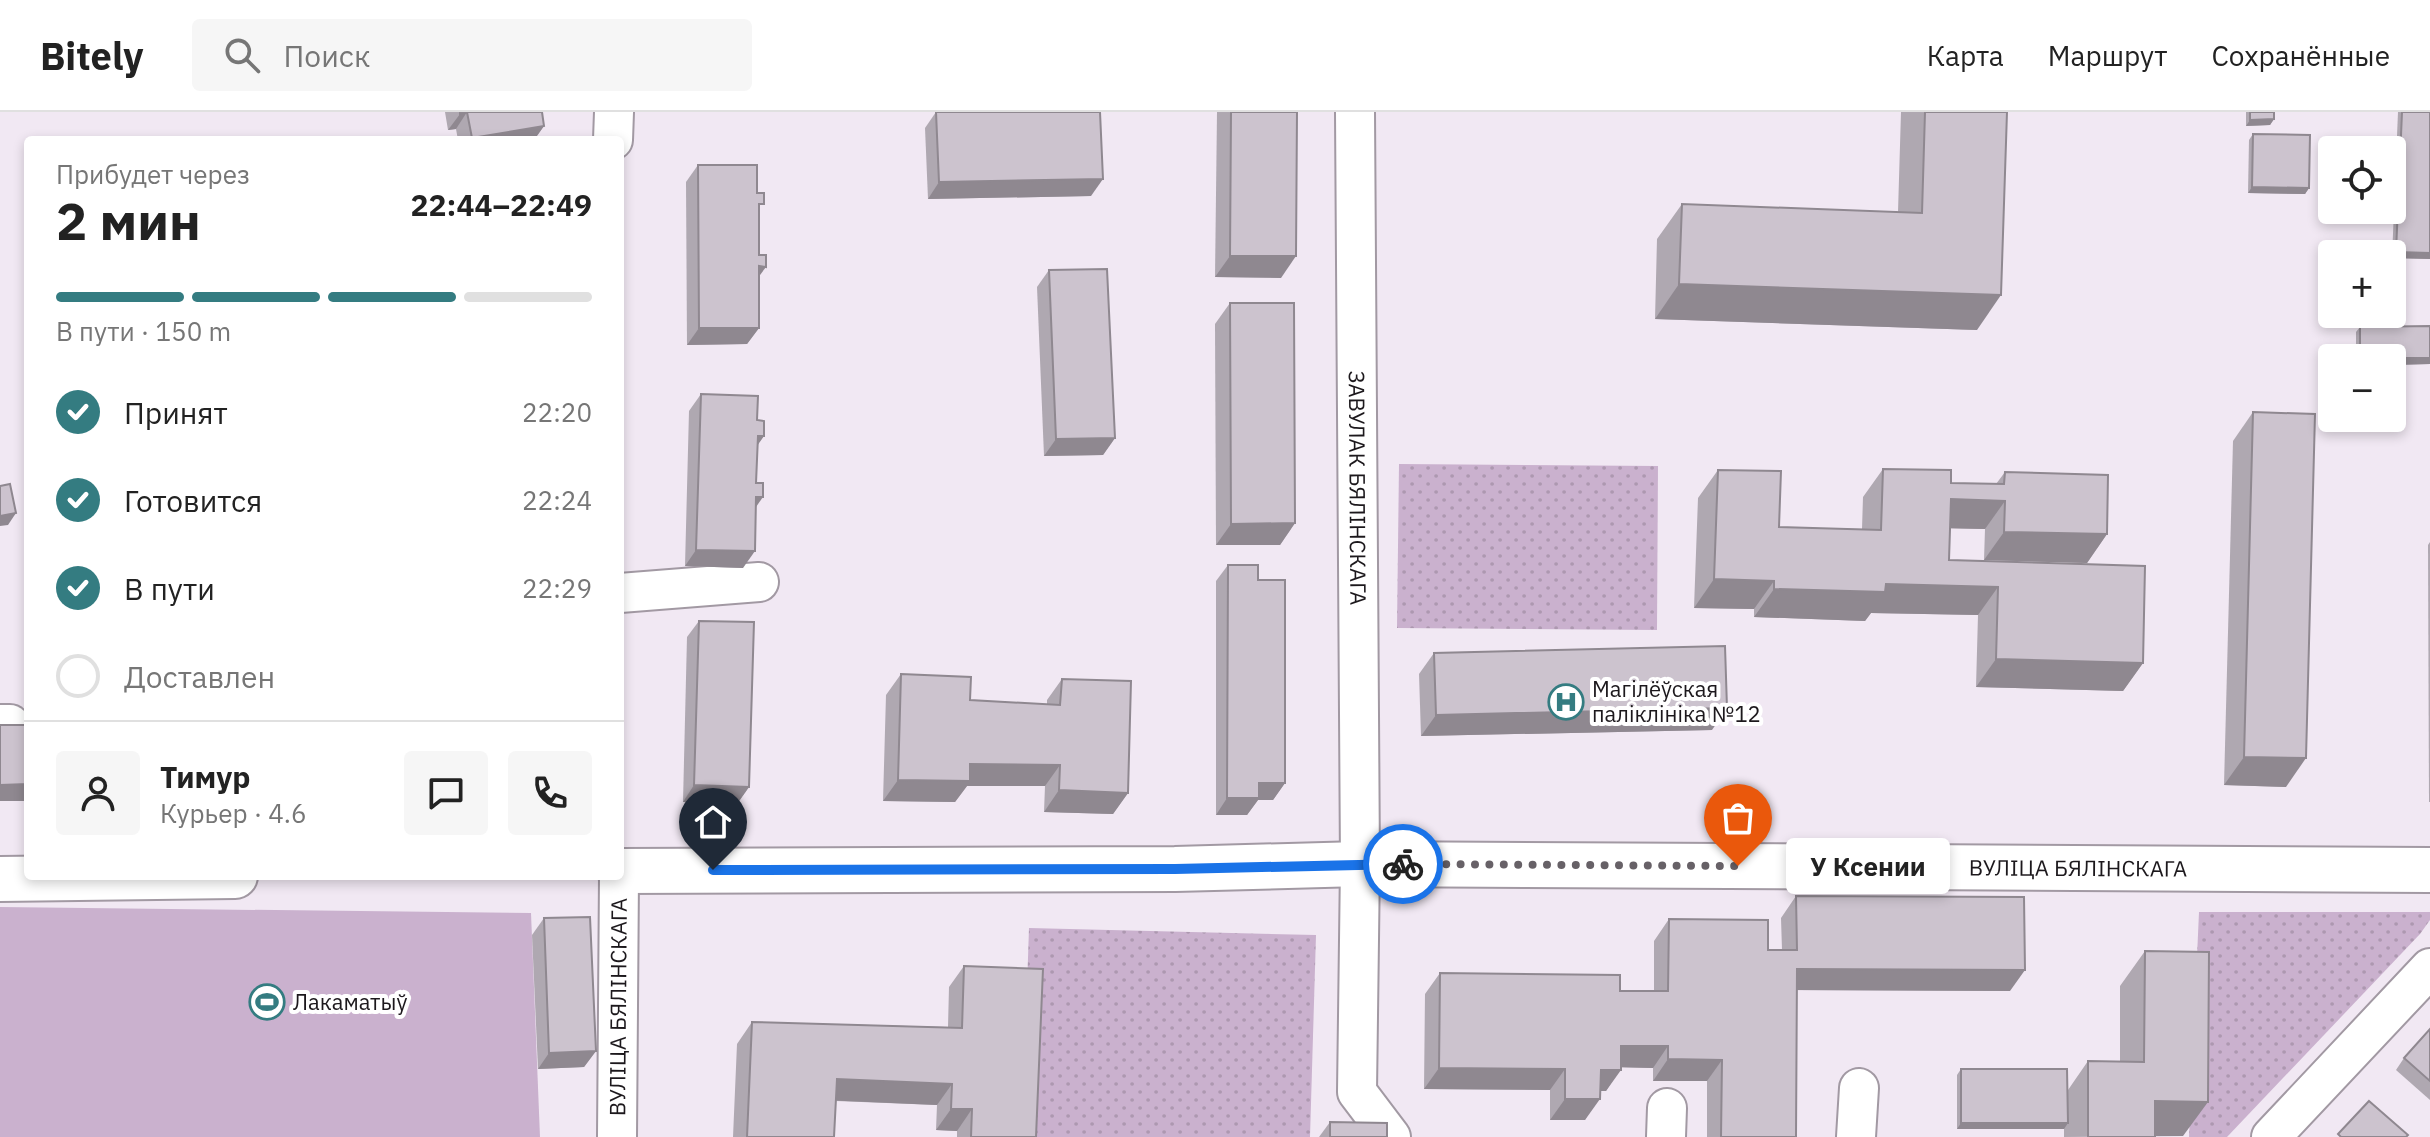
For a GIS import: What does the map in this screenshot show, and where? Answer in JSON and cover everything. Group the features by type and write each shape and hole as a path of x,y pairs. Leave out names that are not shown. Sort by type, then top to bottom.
{"main road":[{"name":"ВУЛІЦА БЯЛІНСКАГА","path":"624,873 1175,869 1360,864 2430,870"},
{"path":"0,879 24,879"}],"street":[{"path":"613,136 614,112"},
{"name":"ЗАВУЛАК БЯЛІНСКАГА","path":"1355,112 1360,864 1357,1092 1391,1137"},
{"path":"624,593 759,582"},
{"name":"ВУЛІЦА БЯЛІНСКАГА","path":"617,1137 620,880"},
{"path":"2271,1137 2430,968"},
{"path":"1856,1137 1859,1088"}],"shaded area":[{"path":"1399,464 1658,466 1657,630 1397,628"},
{"name":"Лакаматыў","path":"0,907 531,913 540,1137 0,1137"},
{"path":"2199,912 2430,912 2430,920 2227,1137 2189,1137"},
{"path":"1029,928 1316,935 1310,1137 1022,1137"}],"building":[{"path":"467,112 542,112 544,126 472,136"},
{"path":"936,112 1100,112 1103,179 939,182"},
{"path":"1231,112 1297,112 1296,256 1230,256"},
{"path":"1925,112 2007,112 2001,295 1679,284 1682,204 1922,213"},
{"path":"2250,112 2274,112 2274,119 2250,120"},
{"path":"2402,112 2430,112 2430,253 2406,252 2406,240 2397,240 2397,224 2406,224 2406,136 2401,136"},
{"path":"2253,134 2310,135 2309,188 2252,187"},
{"path":"698,165 757,165 757,193 764,193 764,204 759,204 759,255 766,255 766,267 759,266 759,328 699,328"},
{"path":"1107,269 1115,438 1056,439 1049,270"},
{"path":"1230,303 1294,303 1295,523 1231,524"},
{"path":"2430,326 2430,358 2406,358 2406,344 2360,344 2360,328"},
{"path":"701,394 758,396 757,420 764,421 764,436 758,436 756,483 763,483 763,497 756,497 755,551 696,550"},
{"path":"2253,412 2315,414 2306,758 2244,757"},
{"path":"1883,469 1951,470 1951,483 2004,484 2005,472 2108,475 2107,534 2004,532 2005,501 1951,499 1949,560 2145,566 2143,663 1996,659 1998,587 1886,584 1885,592 1774,589 1774,581 1714,579 1718,470 1781,471 1779,527 1881,530"},
{"path":"10,484 16,513 0,516 0,486"},
{"path":"1228,565 1258,565 1258,580 1285,580 1285,783 1259,783 1259,798 1227,798"},
{"path":"699,621 754,622 749,787 694,785"},
{"name":"Магілёўская паліклініка №12","path":"1725,646 1727,708 1436,715 1434,653"},
{"path":"901,674 971,677 970,700 1060,705 1062,679 1131,681 1128,793 1059,790 1060,765 970,764 970,781 898,780"},
{"path":"0,725 24,725 24,784 0,785"},
{"path":"1796,896 2024,897 2025,970 1797,969 1796,1137 1721,1137 1722,1060 1668,1059 1668,1046 1621,1046 1621,1070 1601,1070 1600,1099 1565,1099 1565,1069 1439,1068 1440,973 1620,975 1620,991 1668,991 1669,919 1768,920 1768,950 1797,950"},
{"path":"590,917 596,1051 549,1053 544,918"},
{"path":"2145,951 2209,952 2208,1102 2155,1101 2155,1137 2088,1137 2088,1061 2144,1062"},
{"path":"964,966 1043,969 1036,1137 971,1137 972,1109 951,1109 952,1084 837,1079 834,1137 747,1137 752,1022 962,1028"},
{"path":"2430,1029 2430,1081 2404,1058"},
{"path":"1961,1069 2067,1069 2068,1123 1961,1123"},
{"path":"2369,1101 2408,1135 2341,1137 2338,1134"},
{"path":"1330,1122 1387,1123 1387,1137 1330,1137"}],"way so far":[{"path":"1403,864 1738,866"}],"place":[{"name":"Магілёўская паліклініка №12","path":"1566,702"},
{"name":"У Ксении","path":"1738,866"},
{"name":"Лакаматыў","path":"267,1002"}],"route":[{"path":"713,870 1175,869 1403,864"}]}
